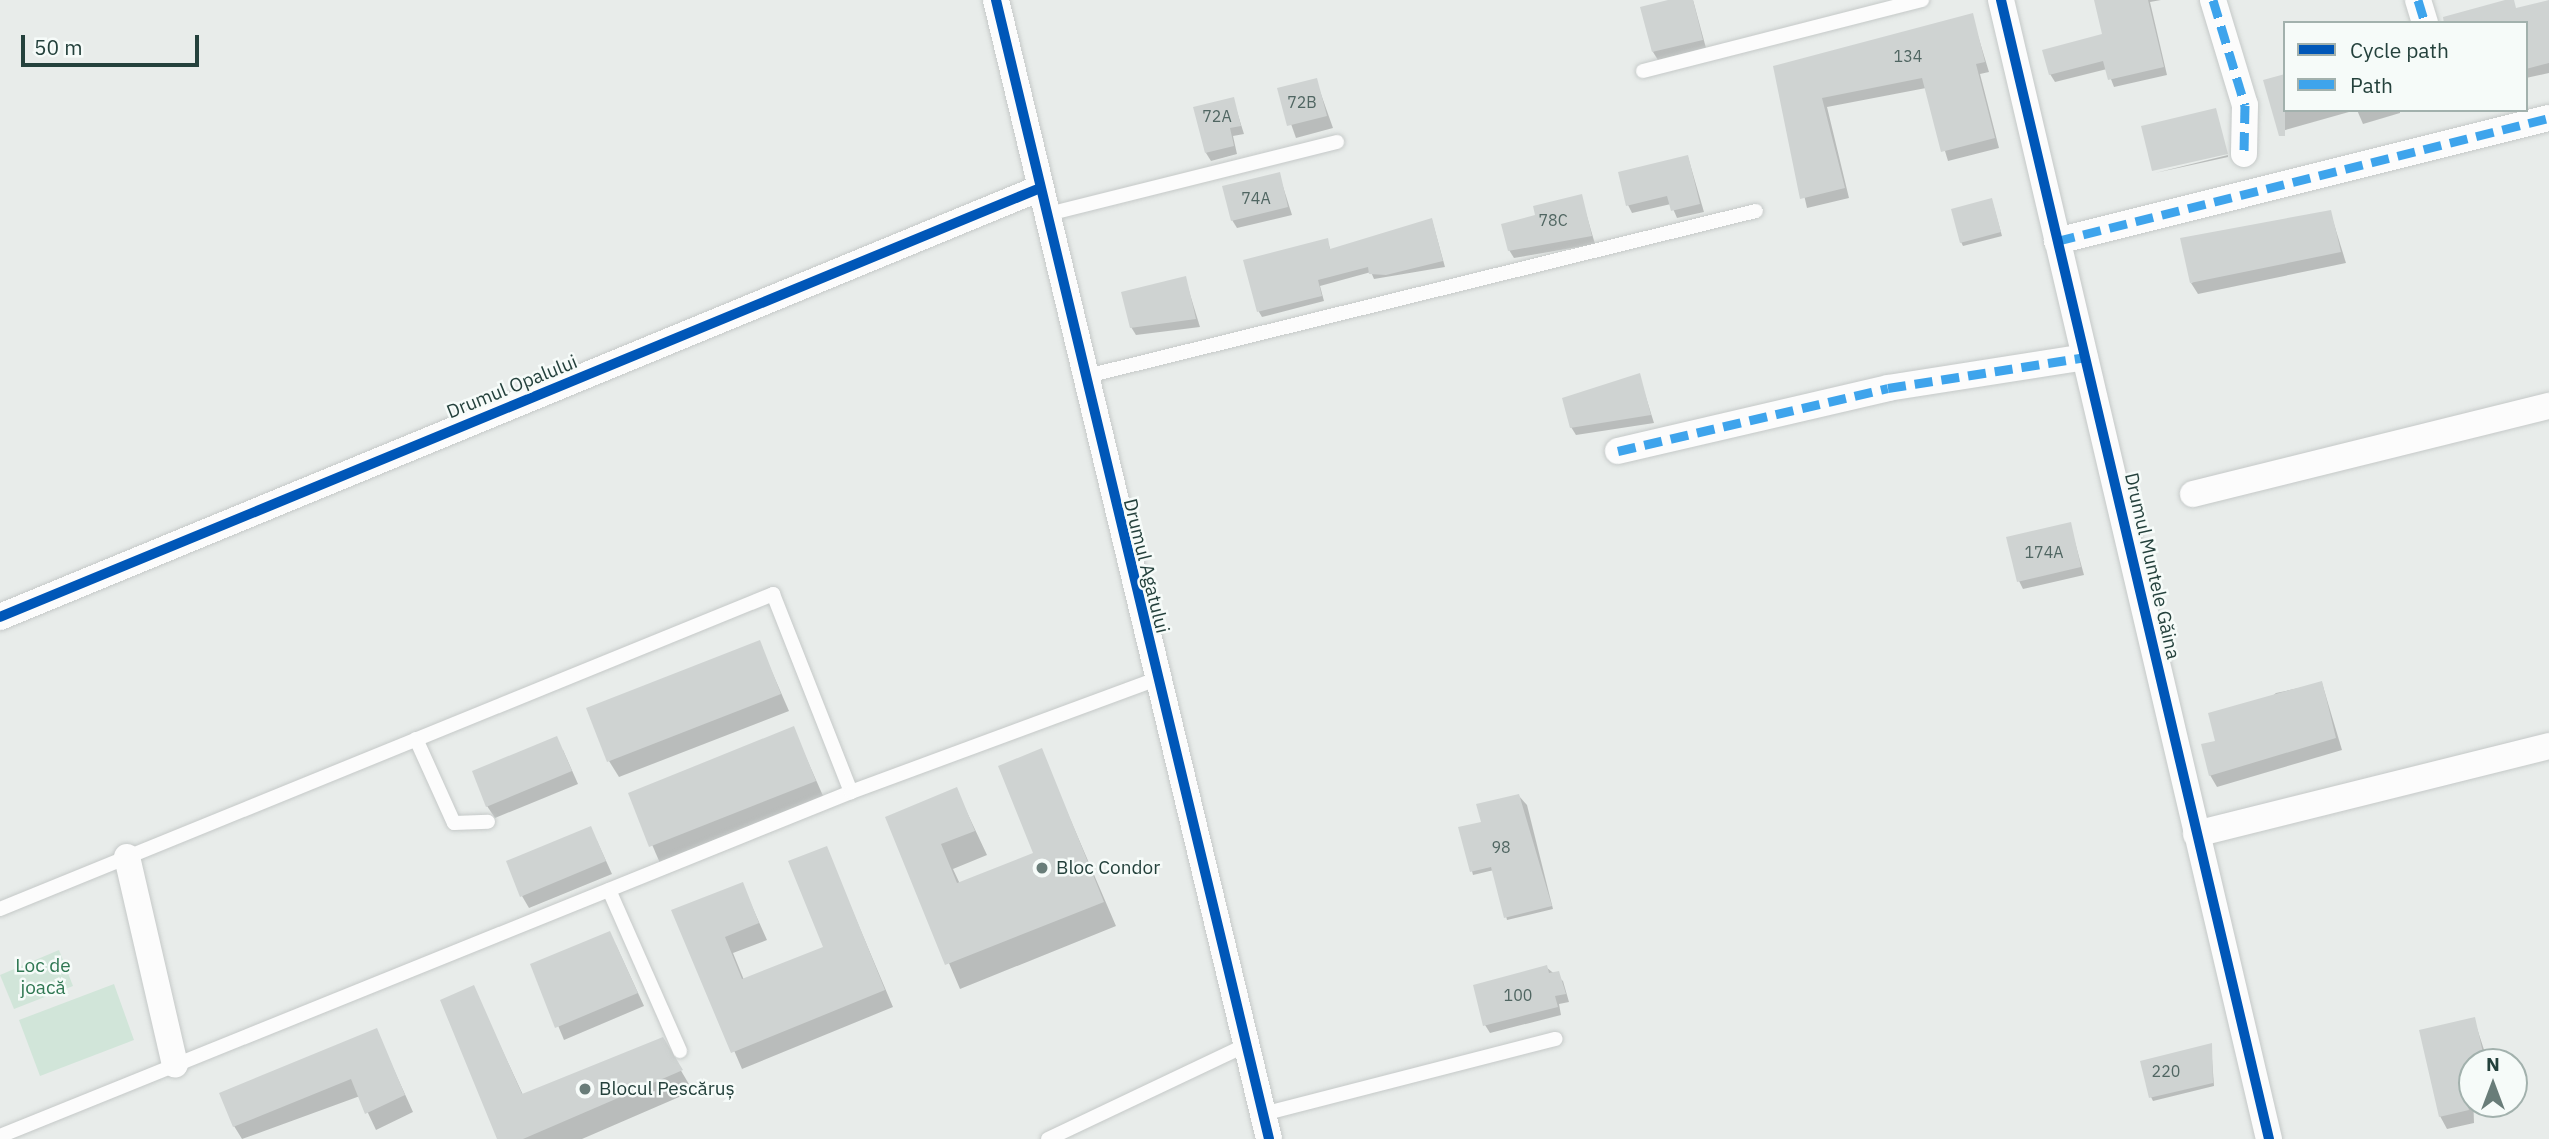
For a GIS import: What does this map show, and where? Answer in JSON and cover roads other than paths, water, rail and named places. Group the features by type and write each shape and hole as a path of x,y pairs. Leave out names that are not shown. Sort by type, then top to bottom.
{"street":[{"name":"Drumul Agatului","path":"996,0 1044,215 1269,1139"},
{"name":"Drumul Muntele Găina","path":"2001,0 2269,1139"},
{"path":"2213,0 2245,105 2244,154"},
{"path":"2418,0 2424,21"},
{"path":"2057,241 2549,118"},
{"name":"Drumul Opalului","path":"0,617 1038,189"},
{"path":"1618,451 1888,388 2085,357"},
{"path":"2193,494 2549,406"},
{"path":"2196,834 2549,746"},
{"path":"127,857 175,1065"}],"lane":[{"path":"1643,71 1922,0"},
{"path":"1044,215 1337,142"},
{"path":"1083,377 1756,211"},
{"path":"0,909 774,594 851,792"},
{"path":"0,1136 851,792 1156,679"},
{"path":"416,739 454,823 488,822"},
{"path":"609,890 680,1051"},
{"path":"1263,1114 1556,1039"},
{"path":"1048,1139 1246,1045"}],"place":[{"name":"Bloc Condor","path":"1042,868"},
{"name":"Blocul Pescăruș","path":"585,1089"}],"park label":[{"name":"Loc de joacă","path":"43,977"}]}
